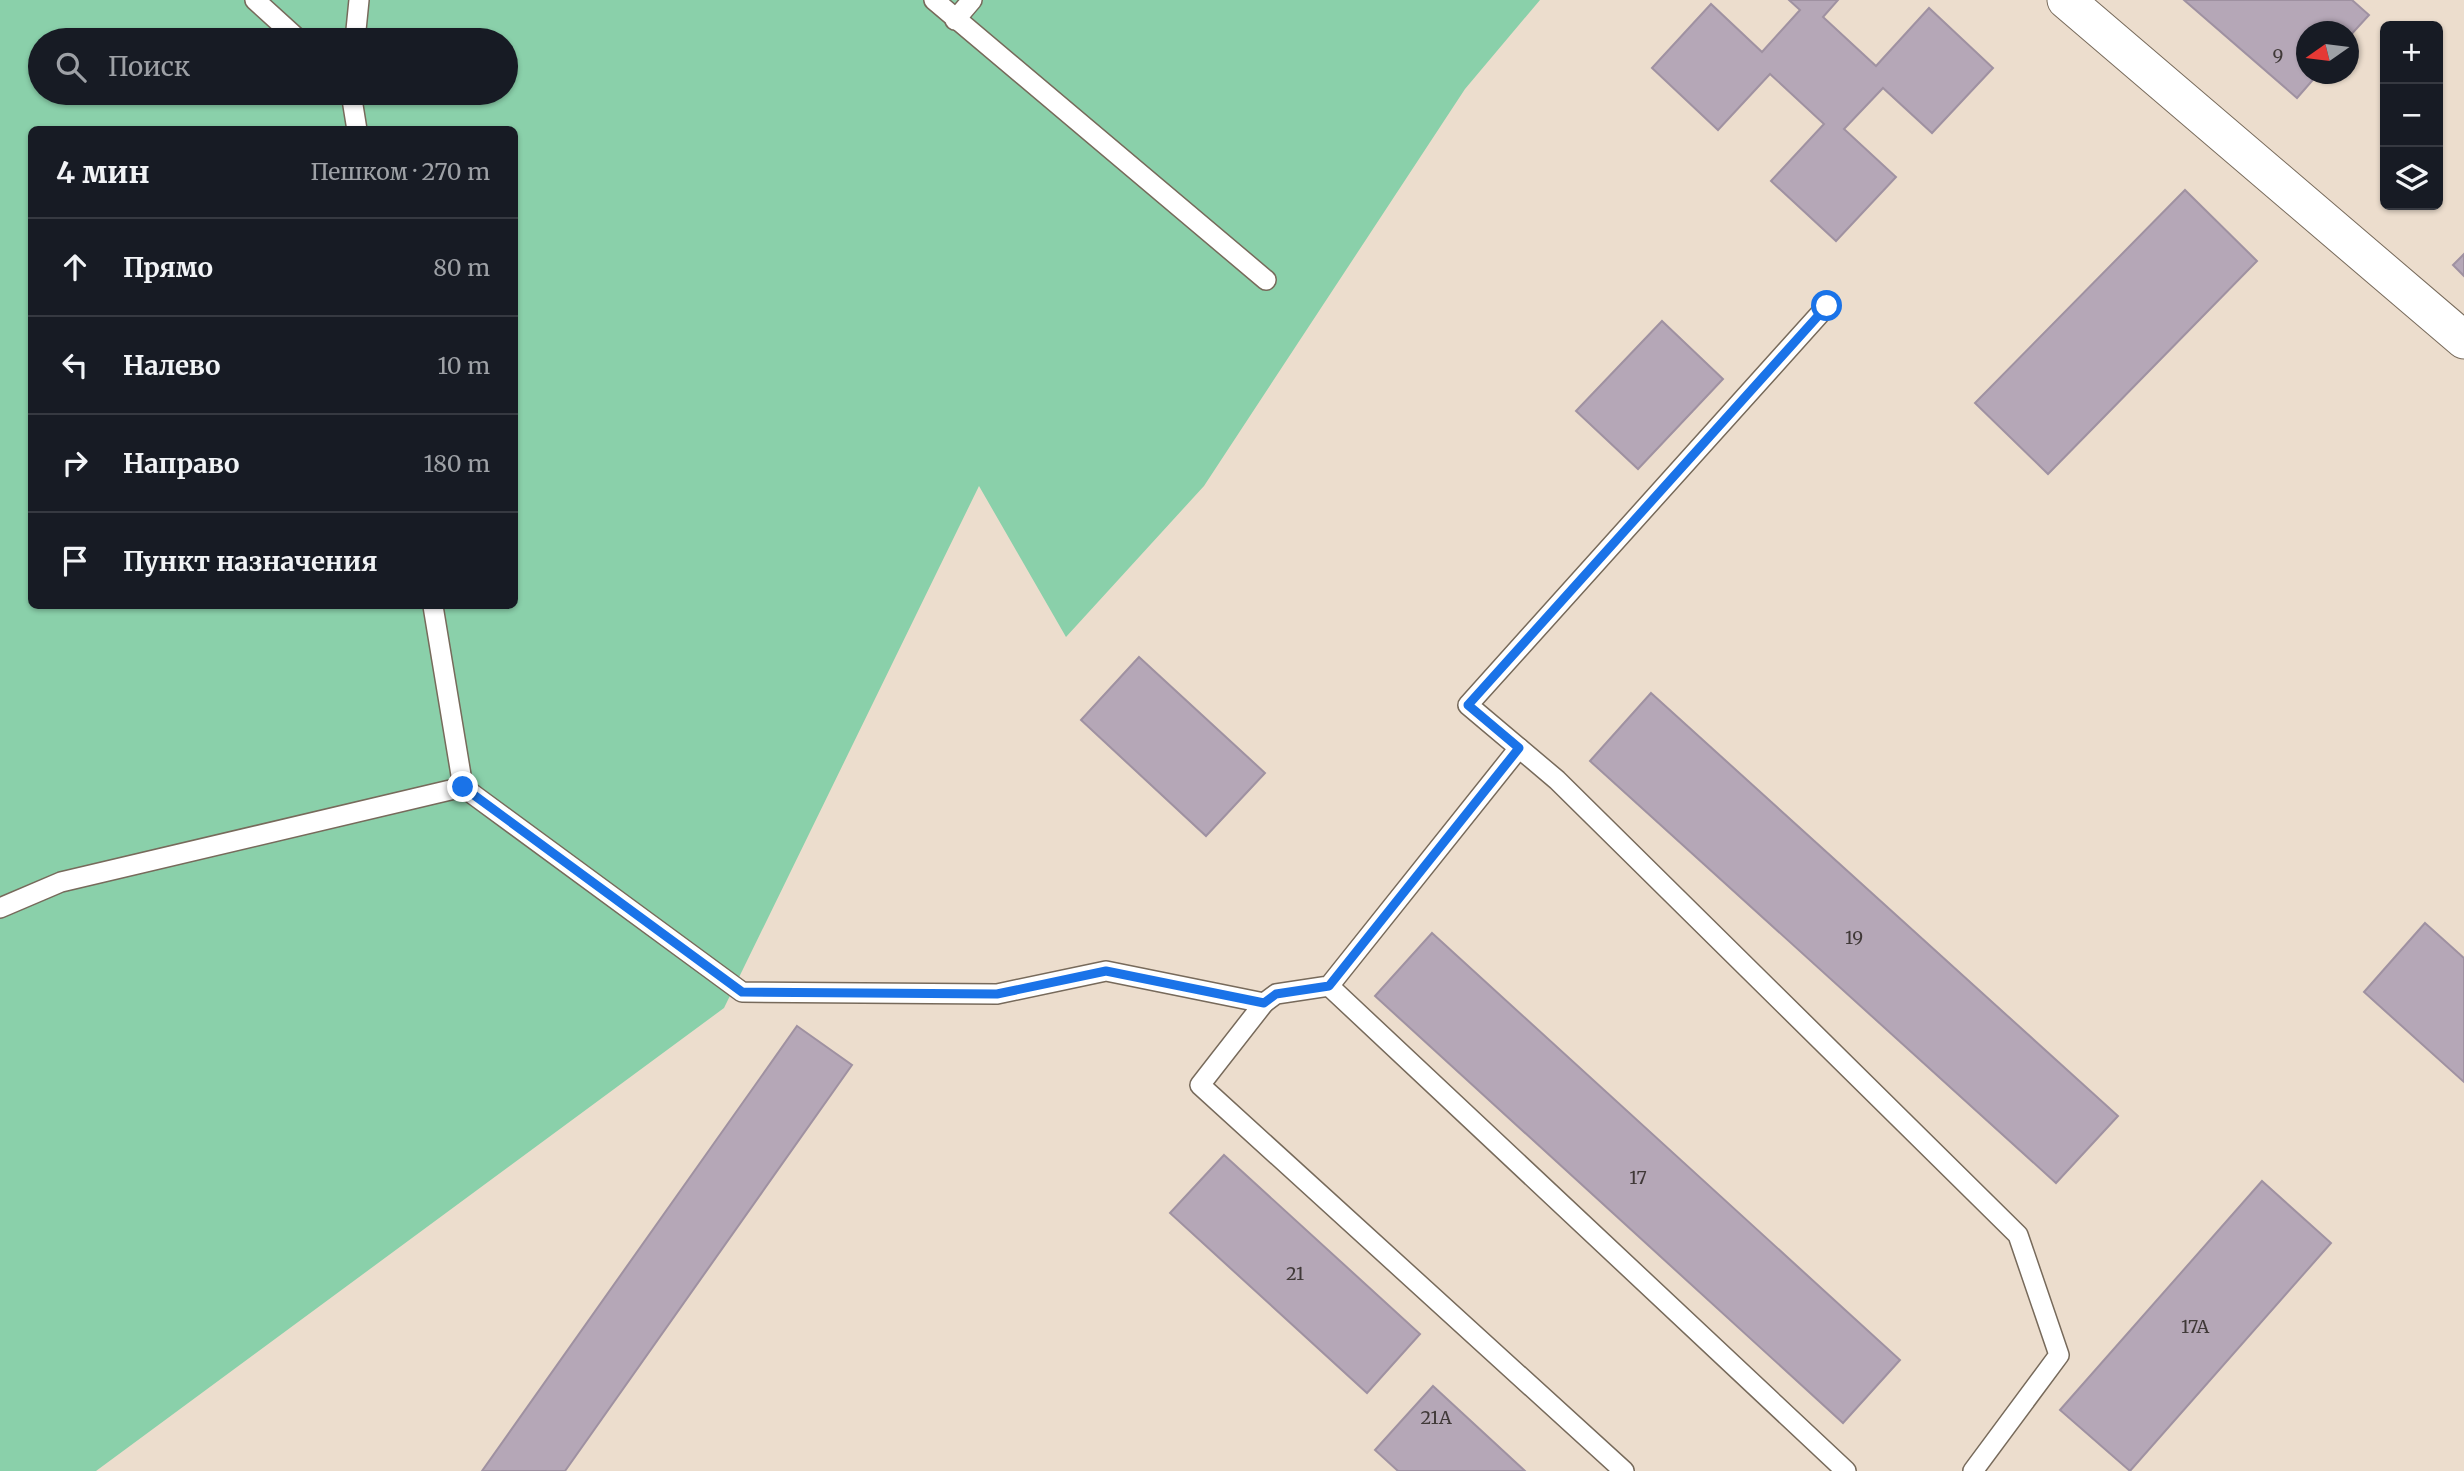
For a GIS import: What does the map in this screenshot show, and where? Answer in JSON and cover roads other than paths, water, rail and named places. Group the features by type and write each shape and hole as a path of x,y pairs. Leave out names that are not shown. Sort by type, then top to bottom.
{"street":[{"path":"2066,0 2464,340"}],"lane":[{"path":"255,0 286,28"},
{"path":"356,28 359,0"},
{"path":"934,0 1266,280"},
{"path":"955,20 972,0"},
{"path":"353,105 356,126"},
{"path":"1827,306 1468,705 1557,780 2018,1235 2059,1354 1973,1471"},
{"path":"433,609 463,787 742,992 997,994 1106,971 1264,1003"},
{"path":"1519,748 1329,986 1276,994 1264,1003 1200,1085 1624,1471"},
{"path":"0,908 61,882 463,787"},
{"path":"1329,986 1846,1471"}]}
